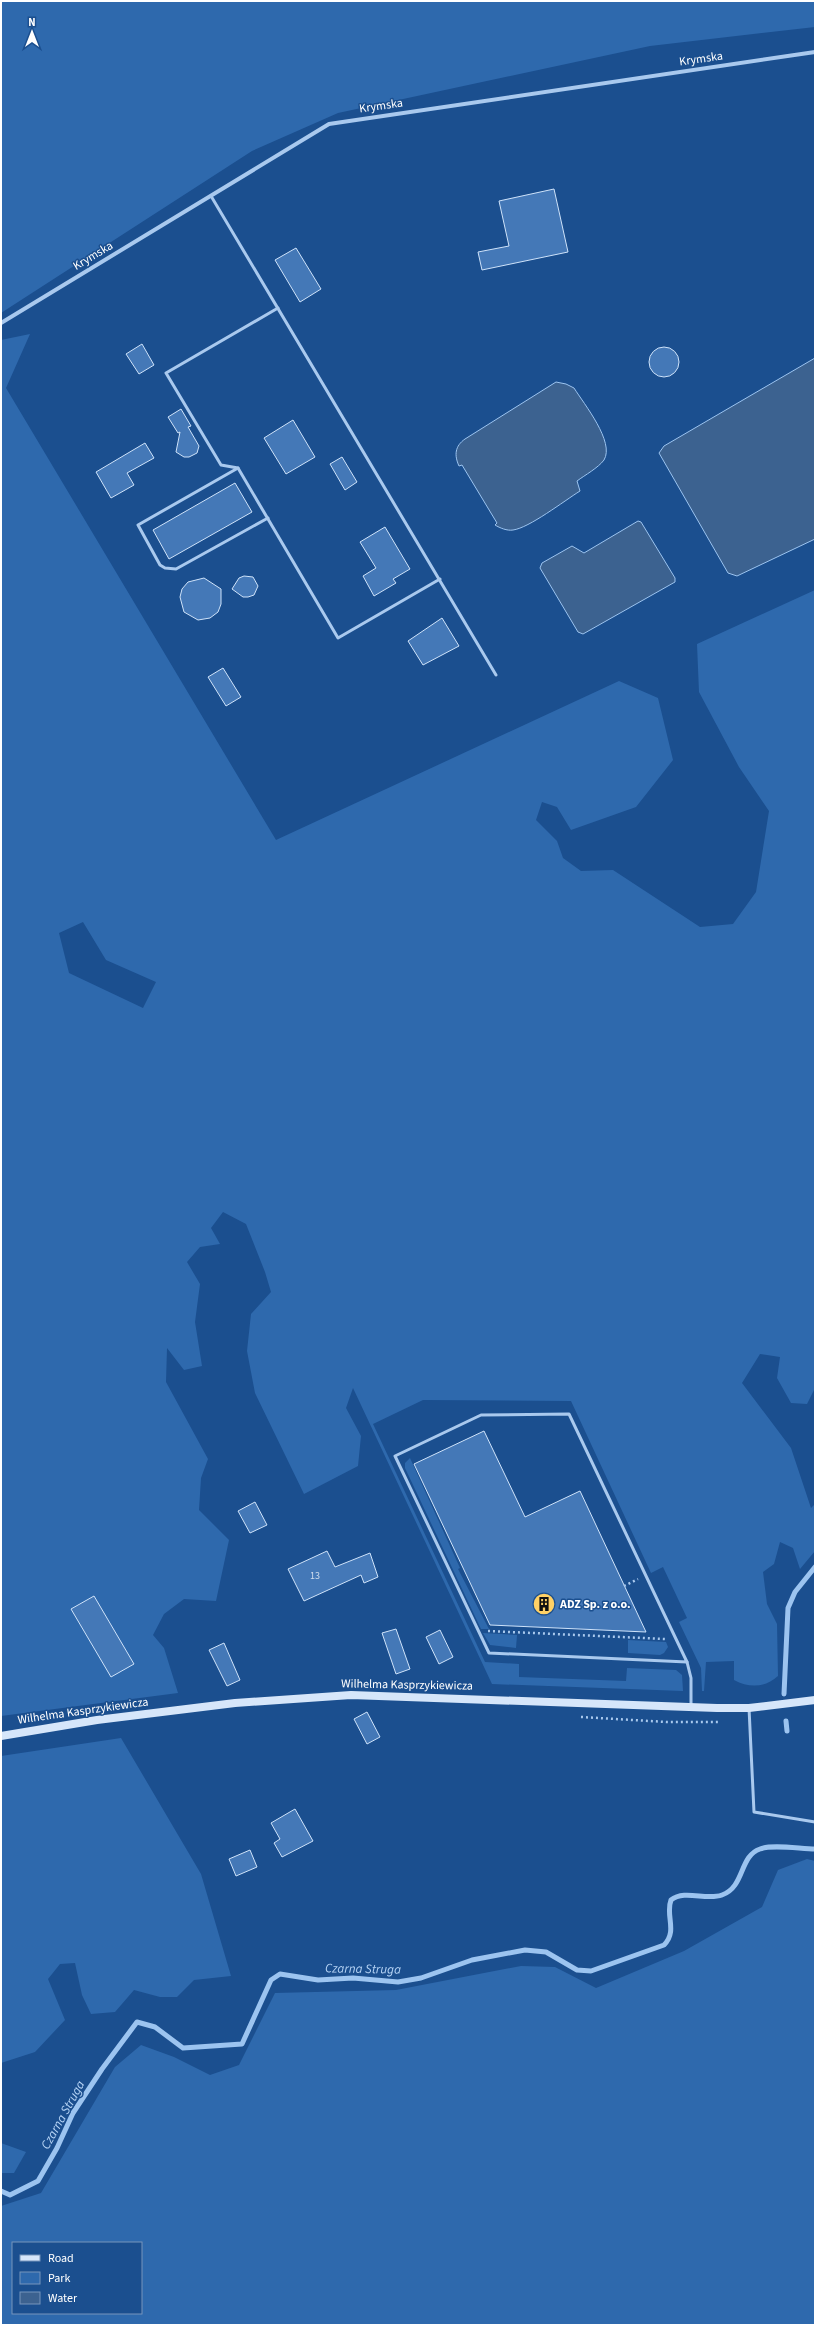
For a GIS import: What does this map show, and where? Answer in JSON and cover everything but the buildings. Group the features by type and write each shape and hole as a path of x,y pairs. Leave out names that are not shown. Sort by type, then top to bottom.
{"street":[{"name":"Krymska","path":"1,323 329,124 815,52"},
{"name":"Wilhelma Kasprzykiewicza","path":"1,1736 97,1720 235,1702 351,1695 749,1708 815,1700"}],"lane":[{"path":"211,196 496,675"},
{"path":"278,308 166,373 221,465 238,468 338,638 440,579"},
{"path":"238,468 138,525 160,565 165,568 176,569 268,518"},
{"path":"687,1662 489,1653 395,1456 481,1414 569,1414 687,1662 691,1678 691,1707"},
{"path":"749,1708 754,1812 815,1822"}],"path":[{"path":"478,1630 676,1639"}],"green space":[{"path":"1,1 815,1 815,27 650,46 338,113 252,151 1,313"},
{"path":"30,334 6,388 276,840 619,681 658,698 673,760 636,807 571,830 557,807 542,802 536,820 557,841 563,858 581,871 613,870 700,927 733,924 756,892 769,811 739,767 699,692 697,644 815,590 815,1388 807,1404 791,1403 777,1378 780,1357 760,1354 742,1383 791,1448 811,1508 815,1504 815,1551 800,1569 793,1548 780,1542 774,1564 763,1572 767,1604 777,1624 778,1676 768,1683 757,1686 740,1683 734,1680 734,1661 706,1662 704,1691 702,1691 701,1668 679,1622 687,1618 663,1567 651,1573 571,1401 423,1400 373,1424 485,1662 519,1664 519,1677 626,1681 627,1668 676,1670 682,1675 683,1691 492,1684 353,1388 346,1408 361,1436 358,1466 304,1494 255,1393 247,1351 251,1314 271,1292 265,1272 246,1224 223,1212 211,1228 220,1244 200,1247 187,1262 200,1284 195,1322 202,1366 184,1370 167,1348 166,1382 208,1459 201,1478 199,1510 229,1540 216,1601 184,1599 164,1614 153,1635 164,1648 178,1693 1,1716 1,340","holes":["83,922 106,960 156,982 143,1008 69,973 59,933"]},
{"path":"410,1458 460,1568 458,1569 489,1629 481,1629 405,1468 405,1463"},
{"path":"483,1633 517,1635 516,1648 490,1645"},
{"path":"628,1640 666,1642 668,1647 664,1653 660,1655 628,1653"},
{"path":"121,1738 201,1874 231,1976 194,1980 177,1997 160,1997 134,1990 115,2012 91,2014 82,1995 75,1963 60,1964 48,1979 65,2020 35,2052 1,2063 1,1756"},
{"path":"807,1859 815,1861 815,2325 1,2325 1,2206 41,2193 115,2067 141,2045 174,2057 210,2075 239,2065 275,1993 396,1990 521,1966 555,1967 596,1988 684,1951 762,1907 778,1870"},
{"path":"1,2143 26,2152 14,2173 1,2173"}],"water":[{"path":"815,358 815,539 737,576 728,573 659,453 664,446"},
{"path":"556,382 566,384 574,388 591,413 597,423 605,443 606,452 604,460 595,469 577,481 580,491 528,524 513,530 506,530 495,525 497,523 462,465 459,466 456,458 457,448 465,439"},
{"path":"638,521 641,522 675,578 675,582 583,634 578,632 540,568 542,563 572,546 584,553"}],"waterway":[{"path":"784,1694 788,1608 795,1592 815,1567"},
{"path":"786,1721 787,1731"},
{"name":"Czarna Struga","path":"1,2191 10,2195 38,2181 57,2148 73,2113 102,2069 137,2022 155,2027 183,2048 242,2044 271,1980 280,1974 318,1980 353,1978 398,1982 421,1978 472,1960 525,1950 546,1952 577,1970 591,1971 664,1945 668,1940 671,1929 669,1911 671,1900 683,1895 709,1897 722,1895 729,1891 739,1879 748,1858 760,1849 772,1847 815,1849"}],"place":[{"name":"ADZ Sp. z o.o.","path":"544,1604"}]}
